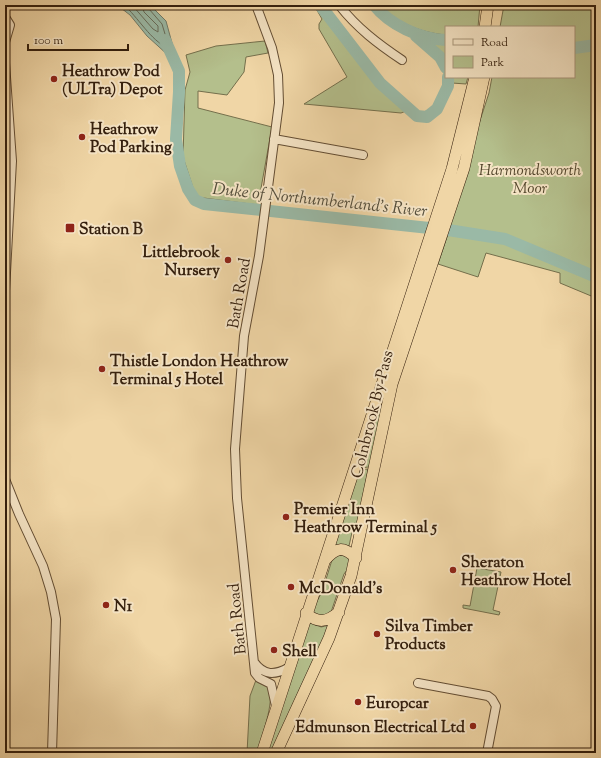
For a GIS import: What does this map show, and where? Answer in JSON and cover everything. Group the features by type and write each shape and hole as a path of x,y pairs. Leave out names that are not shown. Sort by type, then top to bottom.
{"highway":[{"path":"485,26 493,6"},
{"path":"492,26 493,6"},
{"name":"Colnbrook By-Pass","path":"276,753 322,654 339,612 356,558 377,449 392,384 439,227 475,78"},
{"name":"Colnbrook By-Pass","path":"262,753 306,613 439,227 464,168 484,78"},
{"path":"323,563 332,552 340,549 346,550 356,558"},
{"path":"306,613 313,619 323,622 339,612"}],"street":[{"name":"Bath Road","path":"256,5 271,44 278,75 279,104 259,256 244,336 234,466 254,662 257,676 273,686 276,708"},
{"path":"339,5 350,19 370,38 402,60"},
{"path":"5,17 10,25 5,42"},
{"path":"5,64 8,145 5,188"},
{"path":"274,139 363,156"},
{"path":"5,291 12,177 8,145"},
{"path":"8,161 12,177"},
{"path":"5,479 18,514 43,566 51,592 56,619 52,753"},
{"name":"Bath Road","path":"254,662 262,671 270,674 277,674 288,668"},
{"path":"418,683 488,696 492,699 496,706 487,753"}],"green space":[{"path":"314,5 317,5 388,95 406,111 401,113 304,104 347,77 319,29 319,24 322,19"},
{"path":"379,5 480,5 478,26 445,26 445,35 428,32 410,26 393,17"},
{"name":"Harmondsworth Moor","path":"504,5 596,5 596,277 505,239 448,230 446,224 489,93 492,78 575,78 575,26 500,26"},
{"path":"265,41 268,53 246,57 244,72 227,95 198,91 198,108 272,127 258,205 196,197 183,157 185,90 190,72 186,55 216,46"},
{"path":"445,42 445,61 444,58 429,43"},
{"path":"450,78 468,78 466,84 452,83"},
{"path":"449,231 505,241 596,280 596,298 560,283 560,273 486,253 478,277 438,264"},
{"path":"398,345 369,467 359,468"},
{"path":"368,469 359,524 354,523 349,546 340,545 333,547 358,470"},
{"path":"336,555 349,556 350,566 344,574 330,615 315,617 312,610 322,592 332,560"},
{"path":"477,568 501,572 493,610 500,612 499,615 463,608 463,605 470,606"},
{"path":"309,621 321,627 330,625 272,753 266,753"},
{"path":"256,680 265,684 269,688 269,711 257,753 247,753 250,696"}],"water":[{"path":"117,5 150,5 166,21 175,54 169,56 147,36 130,15"}],"waterway":[{"path":"320,5 380,83 417,116 427,117 437,109 448,86 448,78"},
{"path":"374,5 388,19 406,30 426,37 445,40"},
{"path":"416,36 440,57 445,66"},
{"name":"Duke of Northumberland's River","path":"165,40 179,71 176,139 180,166 188,189 195,200 204,204 448,230 505,239 596,277"},
{"path":"575,48 596,45"}],"place":[{"name":"Heathrow Pod (ULTra) Depot","path":"54,79"},
{"name":"Heathrow Pod Parking","path":"82,137"},
{"name":"Station B","path":"70,228"},
{"name":"Littlebrook Nursery","path":"228,260"},
{"name":"Thistle London Heathrow Terminal 5 Hotel","path":"102,369"},
{"name":"Premier Inn Heathrow Terminal 5","path":"286,517"},
{"name":"Sheraton Heathrow Hotel","path":"453,570"},
{"name":"McDonald's","path":"291,587"},
{"name":"N1","path":"106,605"},
{"name":"Silva Timber Products","path":"377,634"},
{"name":"Shell","path":"274,650"},
{"name":"Europcar","path":"358,702"},
{"name":"Edmunson Electrical Ltd","path":"473,726"}]}
